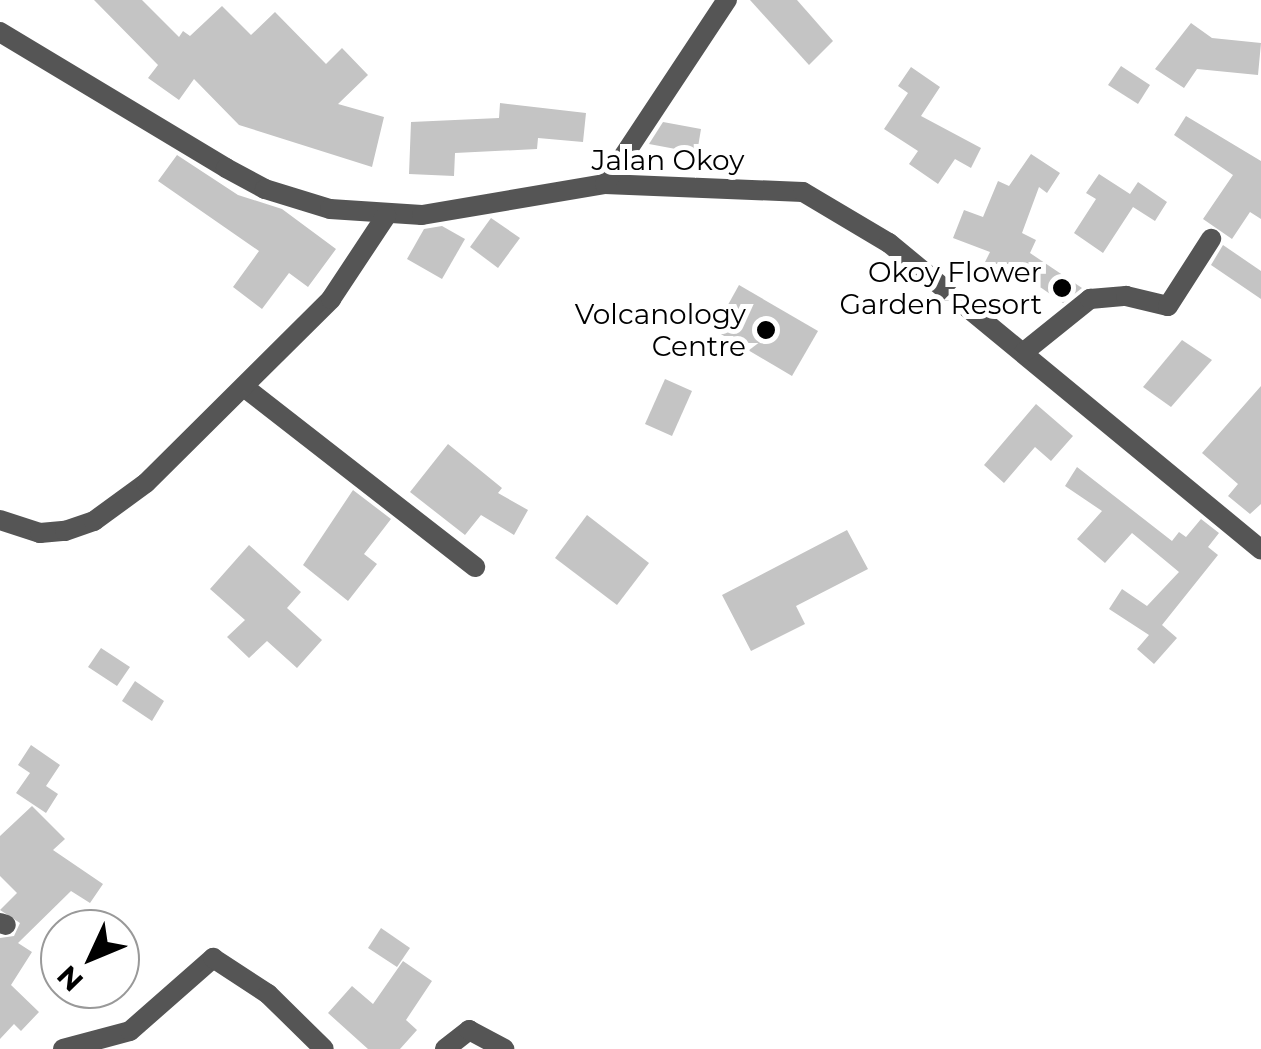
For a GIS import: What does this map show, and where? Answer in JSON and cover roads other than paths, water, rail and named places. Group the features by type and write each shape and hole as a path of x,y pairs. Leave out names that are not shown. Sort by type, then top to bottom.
{"street":[{"path":"605,184 727,0"},
{"name":"Jalan Okoy","path":"0,32 265,189 330,209 386,216 605,184 803,192 890,242 1261,550"},
{"path":"0,520 40,533 94,522 146,483 331,299 386,216"},
{"path":"1024,352 1090,299 1126,296 1168,306 1211,240"},
{"path":"244,386 474,567"},
{"path":"63,1049 130,1031 212,958 268,994 324,1049"},
{"path":"445,1049 469,1030 504,1049"}],"place":[{"name":"Okoy Flower Garden Resort","path":"1062,288"},
{"name":"Volcanology Centre","path":"766,330"}]}
